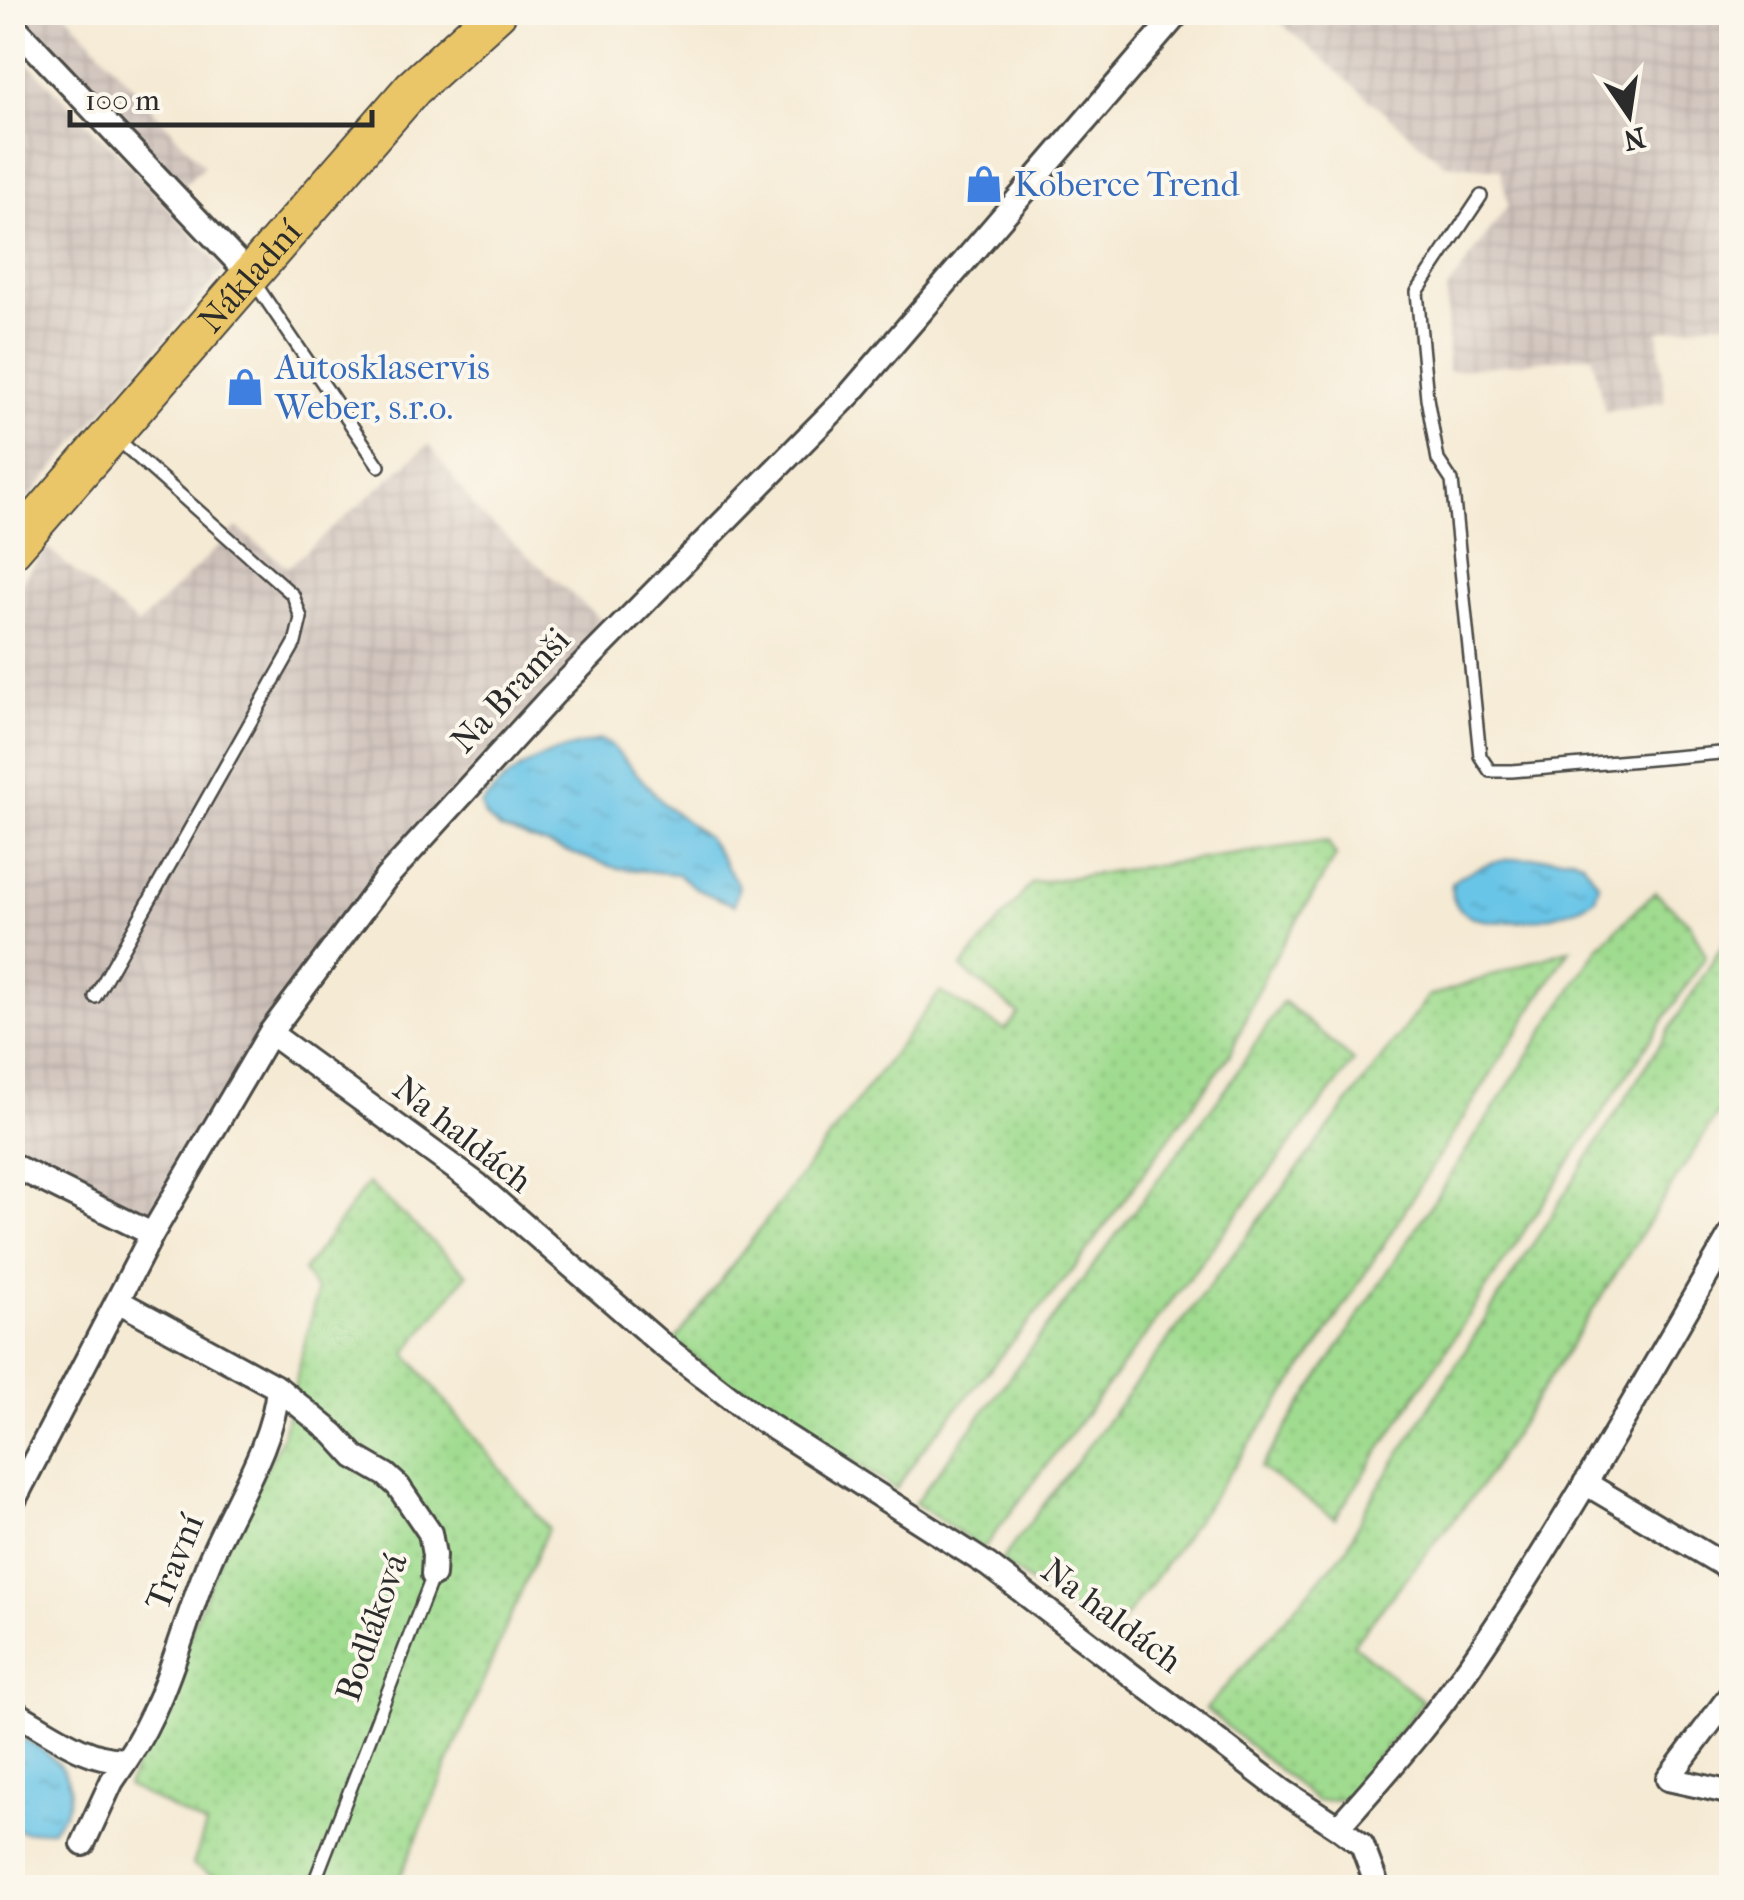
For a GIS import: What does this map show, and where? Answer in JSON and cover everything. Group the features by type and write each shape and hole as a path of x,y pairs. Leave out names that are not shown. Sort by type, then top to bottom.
{"main road":[{"name":"Nákladní","path":"12,549 413,88 497,12"}],"street":[{"name":"Na Bramši","path":"12,1504 152,1234 270,1033 386,878 644,600 850,394 1179,12"},
{"path":"12,24 249,274"},
{"name":"Na haldách","path":"270,1033 478,1185 660,1343 753,1414 988,1566 1284,1791 1362,1845 1378,1888"},
{"path":"12,1165 152,1234"},
{"path":"1338,1828 1402,1756 1484,1645 1585,1483 1732,1232"},
{"name":"Bodláková","path":"118,1301 278,1388 334,1434 354,1457 386,1475 430,1533 433,1575"},
{"name":"Travní","path":"84,1844 112,1781 168,1678 208,1564 272,1422 278,1388"},
{"path":"1585,1483 1732,1570"},
{"path":"1732,1693 1668,1779 1732,1793"},
{"path":"12,1711 85,1750 114,1761 127,1759"}],"lane":[{"path":"1481,196 1417,292 1427,398 1438,460 1452,480 1480,756 1490,771 1512,771 1732,752"},
{"path":"249,274 378,466"},
{"path":"95,997 295,643 301,618 294,595 111,434"},
{"name":"Bodláková","path":"312,1888 433,1575"}],"shaded area":[{"path":"1276,12 1731,13 1731,320 1658,331 1665,402 1605,411 1592,355 1448,371 1447,290 1508,205 1500,169 1444,164 1274,17"},
{"path":"66,13 204,166 181,187 19,14"},
{"path":"13,47 117,151 224,270 13,516"},
{"path":"429,444 478,512 607,625 407,841 148,1223 13,1152 12,593 47,548 138,625 237,528 288,567"}],"green space":[{"path":"1327,841 1336,856 1266,972 1230,1054 1076,1266 919,1454 896,1489 732,1385 674,1342 940,992 1005,1030 1019,1014 961,968 1032,883"},
{"path":"1655,892 1690,924 1706,956 1335,1518 1260,1468 1600,945"},
{"path":"1725,942 1731,945 1731,1093 1480,1487 1353,1644 1423,1701 1346,1799 1316,1801 1206,1709 1347,1548 1367,1505"},
{"path":"1570,949 1323,1340 1108,1640 1001,1561 1428,997"},
{"path":"1283,1001 1354,1061 983,1549 915,1503 1228,1086"},
{"path":"368,1183 467,1274 406,1353 548,1528 396,1887 232,1887 193,1865 206,1826 127,1786 220,1559 283,1434 317,1292 303,1271"}],"water":[{"path":"600,740 610,744 664,804 708,838 739,886 734,905 698,890 677,874 616,868 500,829 485,816 481,805 520,769 564,749"},
{"path":"1572,857 1583,862 1599,885 1595,898 1559,914 1509,922 1486,920 1466,914 1454,901 1452,882 1481,866 1510,859"},
{"path":"13,1734 55,1761 69,1785 63,1814 51,1830 25,1832 13,1828"}],"place":[{"name":"Koberce Trend","path":"984,184"},
{"name":"Autosklaservis Weber, s.r.o.","path":"245,387"}]}
